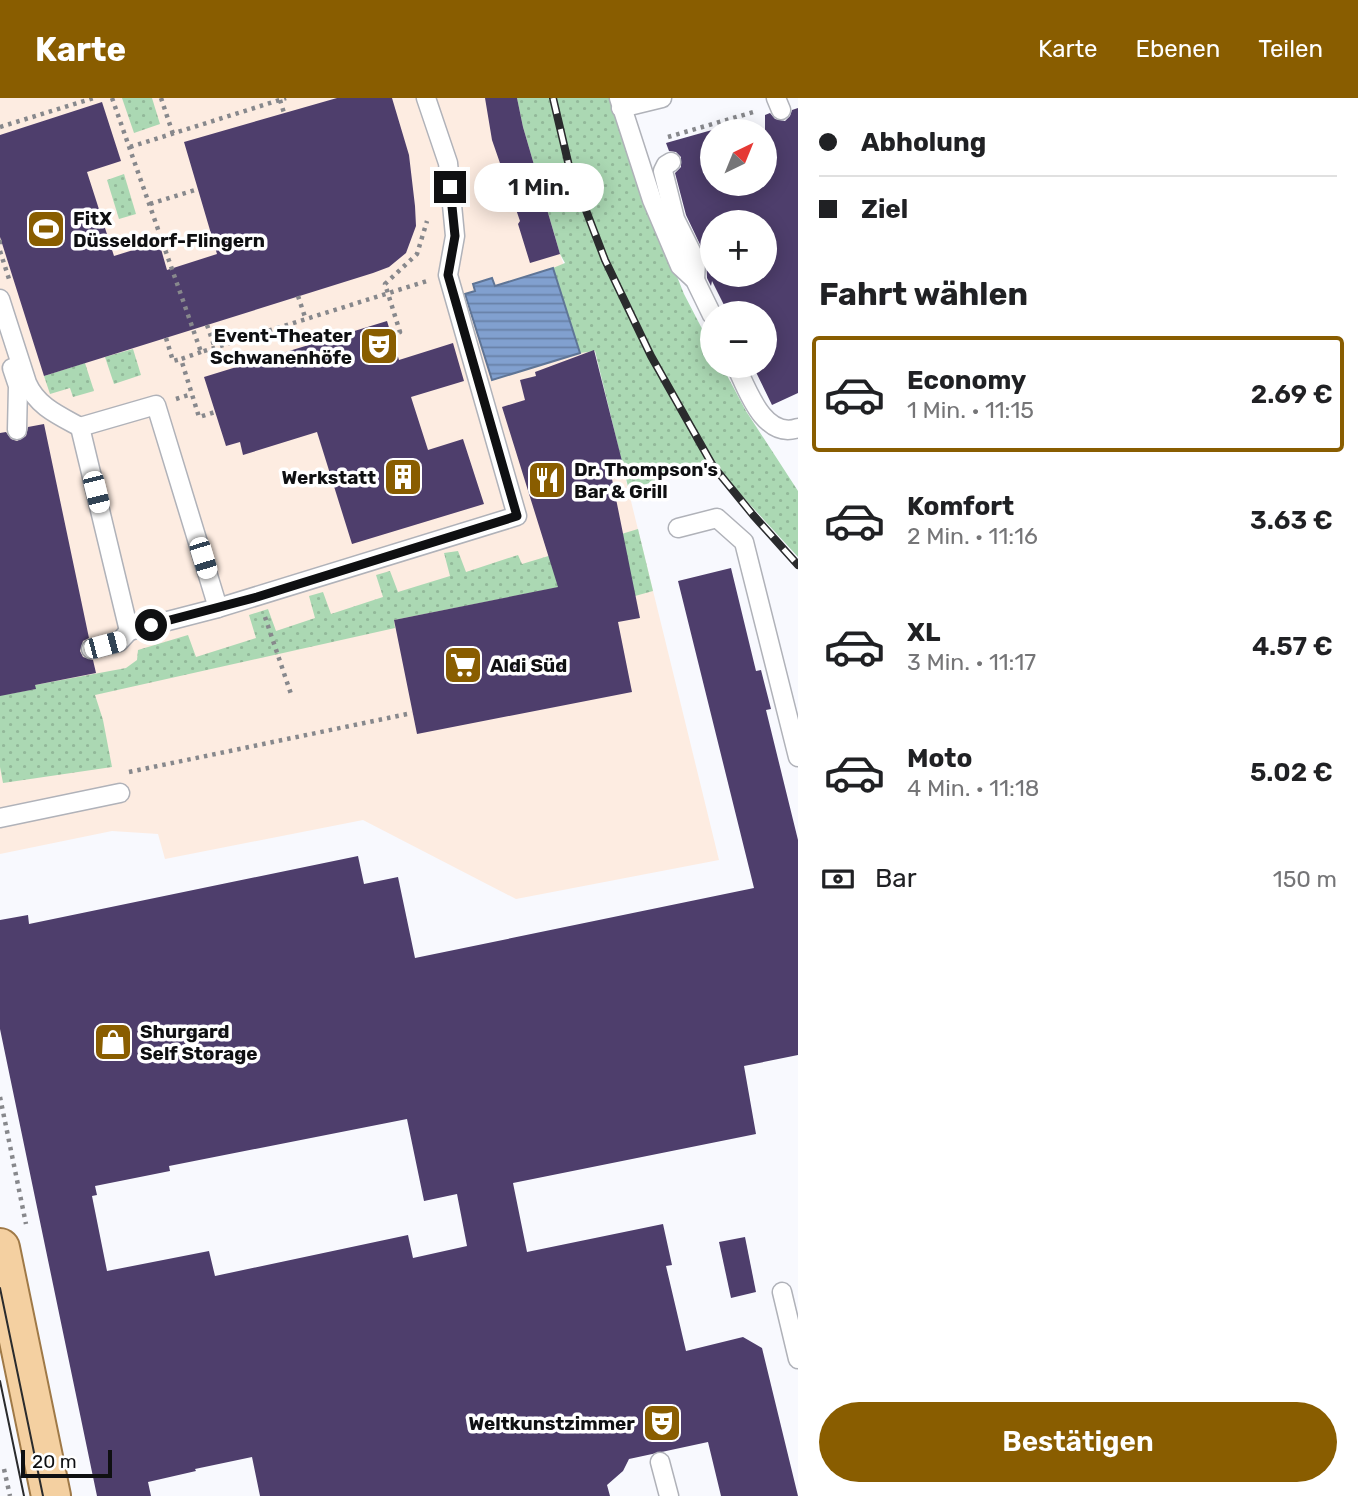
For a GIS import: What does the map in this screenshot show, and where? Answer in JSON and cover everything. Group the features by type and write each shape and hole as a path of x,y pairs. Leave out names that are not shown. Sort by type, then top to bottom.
{"main road":[{"path":"0,1248 51,1496"}],"lane":[{"path":"91,649 119,642 129,631 257,597 517,516 448,275 455,236 448,163 426,98"},
{"path":"662,98 620,103 652,200 680,265 695,280 705,301"},
{"path":"671,162 663,172 675,219 696,261 695,280"},
{"path":"0,299 23,384 17,430"},
{"path":"0,331 23,384 45,407 80,427 156,405 218,608"},
{"path":"742,378 757,409 773,426 789,431 798,428"},
{"path":"80,427 129,631"},
{"path":"678,528 717,519 744,542 798,757"},
{"path":"0,818 120,793"},
{"path":"782,1293 798,1359"},
{"path":"660,1462 669,1496"}],"path":[{"path":"0,127 94,98"},
{"path":"112,98 201,352"},
{"path":"161,98 173,134"},
{"path":"130,147 283,99 284,113"},
{"path":"635,146 778,104"},
{"path":"150,204 198,189"},
{"path":"391,335 400,332 385,284 417,254 427,226 427,214"},
{"path":"0,251 9,281"},
{"path":"166,338 173,361 401,289"},
{"path":"298,296 306,320"},
{"path":"207,325 215,348"},
{"path":"181,359 200,417 215,412"},
{"path":"178,399 192,394"},
{"path":"257,597 290,694"},
{"path":"127,772 412,713"},
{"path":"4,1469 10,1496"}],"shaded area":[{"path":"0,98 517,98 560,254 594,350 719,860 516,899 363,820 165,859 158,834 112,831 0,854"}],"green space":[{"path":"122,98 152,98 160,124 134,133"},
{"path":"517,98 614,98 636,174 684,294 700,325 700,378 728,378 746,411 798,491 798,557 722,474 697,464 629,491 595,351 580,353 553,268 565,263 560,254"},
{"path":"124,174 136,214 119,219 107,180"},
{"path":"133,349 141,375 114,384 105,357"},
{"path":"85,363 94,391 73,397 70,388 50,394 44,376"},
{"path":"638,529 653,591 635,596 630,573 394,620 395,628 95,695 112,767 3,783 0,767 0,693 35,689 35,685 126,668 137,660 138,650 188,635 196,657 256,638 249,615 268,609 276,631 315,618 309,596 323,592 331,614 383,597 376,575 390,571 398,592 450,576 444,553 458,551 466,572 518,555 522,564"}],"water":[{"path":"553,268 580,353 492,380 465,294 475,291 473,284 492,278 495,286"}],"building":[{"path":"337,98 392,98 409,155 415,206 416,226 406,253 389,267 373,273 44,376 0,237 0,135 102,102 121,161 87,172 114,256 159,242 167,270 217,254 184,142"},
{"path":"485,98 517,98 560,254 530,263 518,224 520,221 492,140"},
{"path":"798,108 798,393 772,405 759,378 777,378 777,301 722,301 715,287 777,287 777,210 700,210 700,244 686,215 675,173 681,167 681,157 676,152 669,151 666,143 700,133 700,196 777,196 777,119 785,121 792,110"},
{"path":"770,113 775,119 765,119 765,115"},
{"path":"387,321 399,360 453,343 464,381 411,397 428,450 463,439 484,504 352,544 317,432 243,455 240,442 226,446 204,377"},
{"path":"594,350 622,461 609,464 640,618 618,622 632,692 417,734 394,620 558,587 502,407 525,400 520,380 536,376 535,372"},
{"path":"44,424 89,638 83,641 80,651 83,657 93,660 96,673 35,685 36,689 0,696 0,433 6,432 11,439 17,441 26,436 28,427"},
{"path":"731,568 756,671 761,670 771,709 766,710 798,840 798,1055 744,1066 756,1134 513,1183 527,1252 663,1224 672,1265 666,1266 686,1351 743,1337 762,1348 798,1496 721,1496 708,1442 629,1459 623,1471 607,1485 610,1496 260,1496 252,1457 148,1482 151,1496 97,1496 0,1029 0,920 28,915 29,924 358,856 364,884 398,877 415,958 754,888 678,581","holes":["407,1119 424,1201 457,1194 467,1246 413,1258 408,1235 215,1276 209,1251 107,1271 92,1196 97,1195 95,1186 170,1171 169,1166"]},
{"path":"745,1237 756,1292 731,1298 719,1242"}],"tram line":[{"path":"0,1288 43,1496"},
{"path":"0,1381 24,1496"}],"railway":[{"path":"553,98 569,166 605,260 651,356 713,466 798,565"}],"place":[{"name":"FitX Düsseldorf-Flingern","path":"46,229"},
{"name":"Event-Theater Schwanenhöfe","path":"379,346"},
{"name":"Werkstatt","path":"403,477"},
{"name":"Dr. Thompson's Bar & Grill","path":"547,480"},
{"name":"Aldi Süd","path":"463,665"},
{"name":"Shurgard Self Storage","path":"113,1042"},
{"name":"Weltkunstzimmer","path":"662,1423"}],"route":[{"path":"151,625 257,597 517,516 448,275 455,236 450,187"}]}
